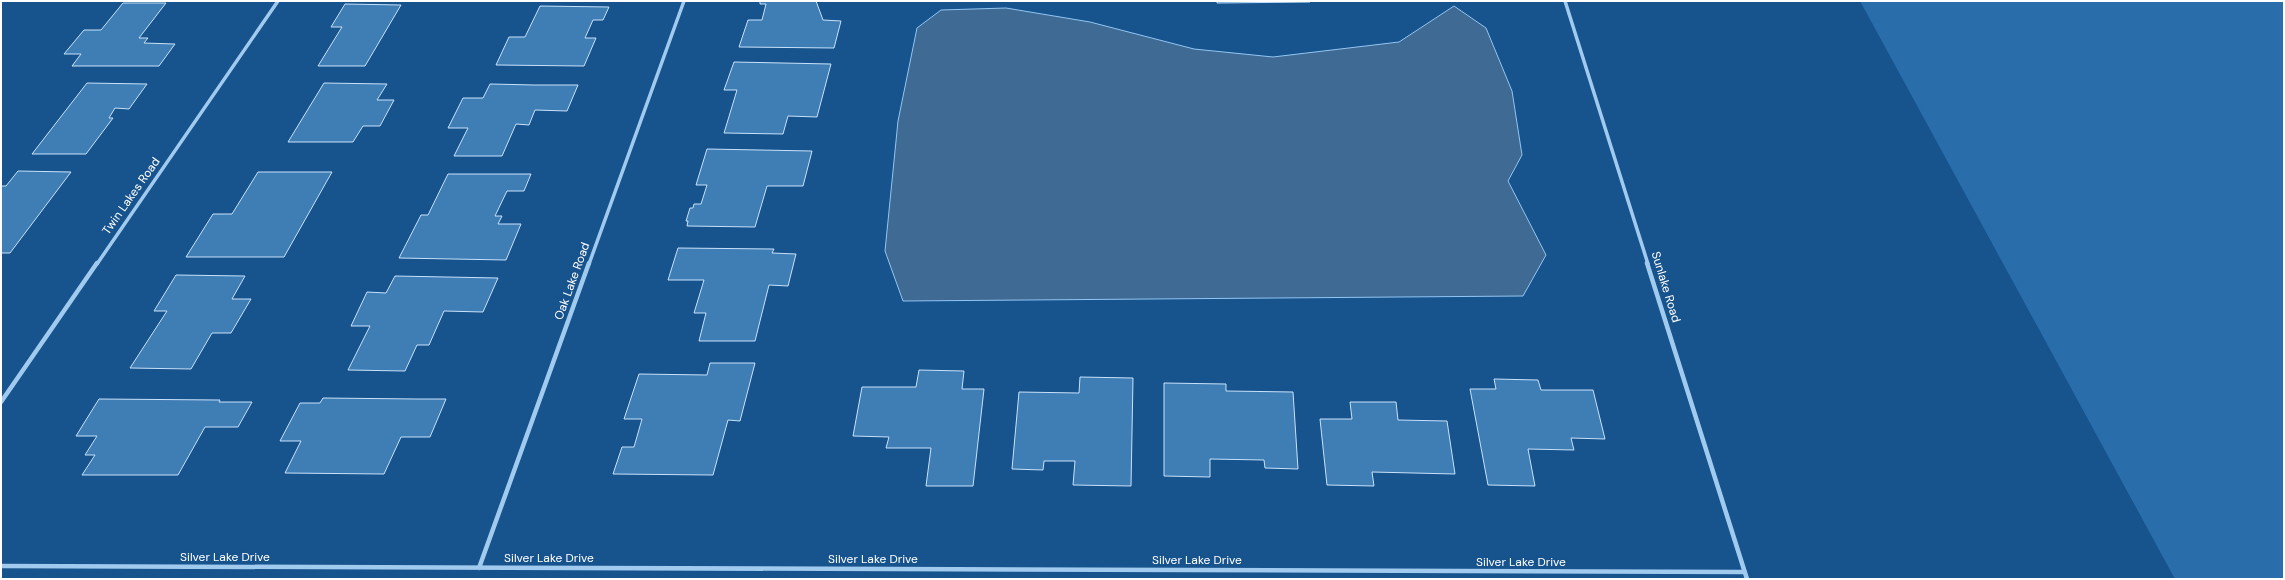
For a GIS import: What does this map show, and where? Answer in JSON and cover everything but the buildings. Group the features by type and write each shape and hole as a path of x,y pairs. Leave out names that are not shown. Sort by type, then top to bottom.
{"street":[{"name":"Twin Lakes Road","path":"1,402 278,1"},
{"name":"Oak Lake Road","path":"479,568 684,1"},
{"name":"Sunlake Road","path":"1565,1 1747,579"},
{"name":"Silver Lake Drive","path":"1,566 1745,572"}],"shaded area":[{"path":"1860,1 2284,1 2284,579 2175,579"},
{"path":"1454,6 1486,28 1512,91 1522,155 1508,181 1546,255 1523,296 903,301 885,251 898,121 917,28 941,10 1006,8 1090,22 1194,49 1273,57 1399,42"}]}
